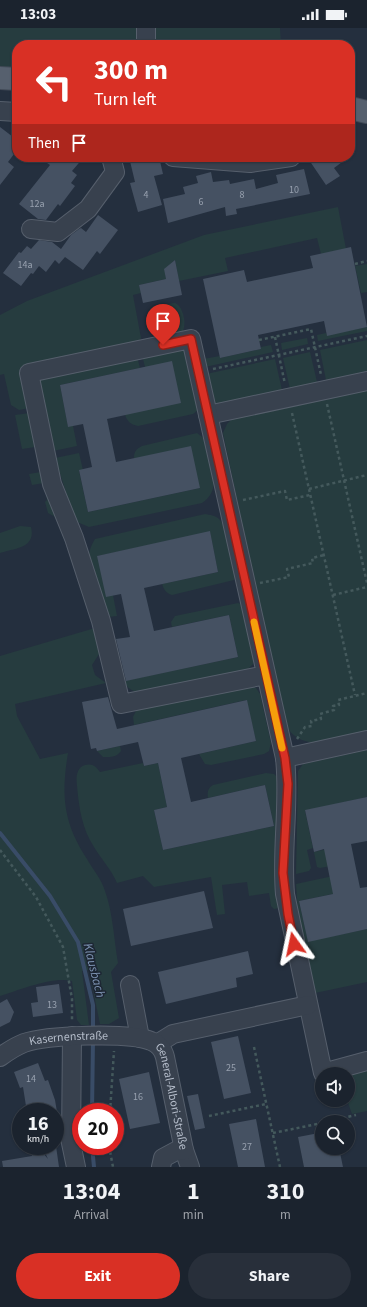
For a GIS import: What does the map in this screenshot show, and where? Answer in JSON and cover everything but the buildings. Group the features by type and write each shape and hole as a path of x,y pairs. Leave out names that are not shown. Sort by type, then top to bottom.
{"main road":[{"path":"0,78 12,79"},
{"path":"355,109 367,112"}],"street":[{"path":"146,28 146,40"},
{"path":"31,229 58,232 88,209 115,172 112,162"},
{"path":"237,162 257,162"},
{"path":"266,675 121,704 101,621 74,538 52,484 29,373 191,339 285,758 288,784 283,873 285,894 323,1073 367,1061"},
{"path":"208,415 367,381"},
{"path":"285,758 367,740"},
{"path":"130,985 148,1041 173,1034 308,1005"},
{"path":"74,1036 72,1143 76,1167"},
{"name":"Kasernenstraße","path":"0,1057 24,1043 48,1038 74,1036 117,1036 148,1041"},
{"name":"General-Albori-Straße","path":"148,1041 163,1051 165,1056 184,1150 190,1167"},
{"path":"161,1167 163,1158 172,1153 184,1150"}],"path":[{"path":"355,264 367,261"},
{"path":"260,340 311,329 367,583"},
{"path":"275,336 355,695"},
{"path":"199,372 367,336"},
{"path":"309,489 367,475"},
{"path":"229,503 285,491 287,500 310,495"},
{"path":"247,589 255,584 289,577 287,569 313,564 312,558 324,555"},
{"path":"333,595 367,587"},
{"path":"285,758 305,727 312,726 311,721 321,719 320,714 334,710 333,706 339,705 338,700 367,693"},
{"path":"0,850 36,897 63,947 72,999 74,1036"},
{"path":"110,1103 112,1060 117,1036"},
{"path":"254,1047 280,1167"},
{"path":"209,1116 266,1104"},
{"path":"273,1133 315,1124"},
{"path":"110,1155 112,1167"}],"green space":[{"path":"0,28 280,28 281,40 12,40 12,68 0,67"},
{"path":"338,207 346,249 321,254 317,238 225,258 228,271 179,281 175,260 165,269 166,279 139,285 141,293 133,295 141,338 137,344 20,368 29,408 19,410 11,405 4,374 0,375 0,315 27,301 204,235"},
{"path":"367,264 367,292 361,293 355,266"},
{"path":"175,303 181,308 184,316 184,330 182,333 170,337 158,338 152,333 148,324 149,311 151,308 156,306"},
{"path":"367,327 367,331 318,341 317,335 326,333 327,335"},
{"path":"307,338 308,344 282,350 281,343"},
{"path":"367,340 367,371 326,380 320,350"},
{"path":"271,345 273,352 205,367 203,359 220,356 220,358 261,349 261,347"},
{"path":"183,348 186,353 198,406 197,411 193,414 138,426 128,421 125,415 145,367 142,355"},
{"path":"310,352 317,382 290,389 283,358"},
{"path":"137,356 140,368 60,385 68,426 73,426 77,446 53,451 38,383 41,376"},
{"path":"275,359 282,390 217,405 214,404 206,374"},
{"path":"367,385 367,732 336,740 315,743 296,737 288,729 256,589 223,433 227,424 235,416"},
{"path":"30,413 59,519 48,513 45,502 47,500 44,483 32,485 29,474 41,472 35,447 22,449 15,415"},
{"path":"197,433 205,439 214,474 212,490 209,497 202,503 89,527 77,522 74,517 55,458 79,453 83,470 79,471 88,512 200,488 134,458 134,454 138,448 142,446"},
{"path":"205,514 212,515 222,523 230,545 236,575 234,580 172,595 167,592 162,584 218,572 210,532 98,556 113,595 117,616 108,617 91,568 89,552 95,539"},
{"path":"20,526 31,527 31,539 23,546 0,553 0,533"},
{"path":"238,603 243,605 254,655 253,664 246,671 147,693 133,691 126,685 124,681 238,657 229,615 172,627 171,622 175,616"},
{"path":"95,628 101,651 92,665 95,675 106,683 15,704 17,716 40,759 68,753 65,796 69,821 79,846 101,882 110,908 118,963 111,972 119,1018 109,1024 100,1024 89,970 82,971 89,1025 81,1025 77,1020 72,981 55,980 26,987 0,996 0,656"},
{"path":"248,685 256,688 260,694 271,743 269,751 264,754 211,765 205,764 199,754 256,741 246,700 134,725 133,717 137,709"},
{"path":"120,746 121,751 113,757 103,757 97,751"},
{"path":"367,750 367,797 305,811 313,848 307,850 311,868 309,871 296,874 298,771 303,764"},
{"path":"143,763 144,766 158,763 167,807 154,810 163,850 274,826 265,785 208,798 208,790 213,785 266,773 274,774 278,778 279,908 274,909 271,906 269,893 249,896 247,882 222,885 225,914 217,915 211,877 154,887 143,876 117,883 90,840 84,826 79,802 77,774 82,766 87,764 94,766 100,772"},
{"path":"327,849 331,866 320,868 317,867 314,852"},
{"path":"333,876 337,893 299,901 308,941 367,929 367,982 315,993 298,912 296,884"},
{"path":"367,1068 367,1111 352,1114 350,1107 355,1107 355,1072"}],"waterway":[{"name":"Klausbach","path":"0,833 50,896 78,942 93,1005 93,1031"},
{"name":"Klausbach","path":"92,1103 93,1040"},
{"name":"Klausbach","path":"93,1155 94,1167"}],"slow traffic":[{"path":"254,622 282,748"}],"route":[{"path":"163,345 191,339 285,758 288,784 283,873 288,914 294,944"}]}
